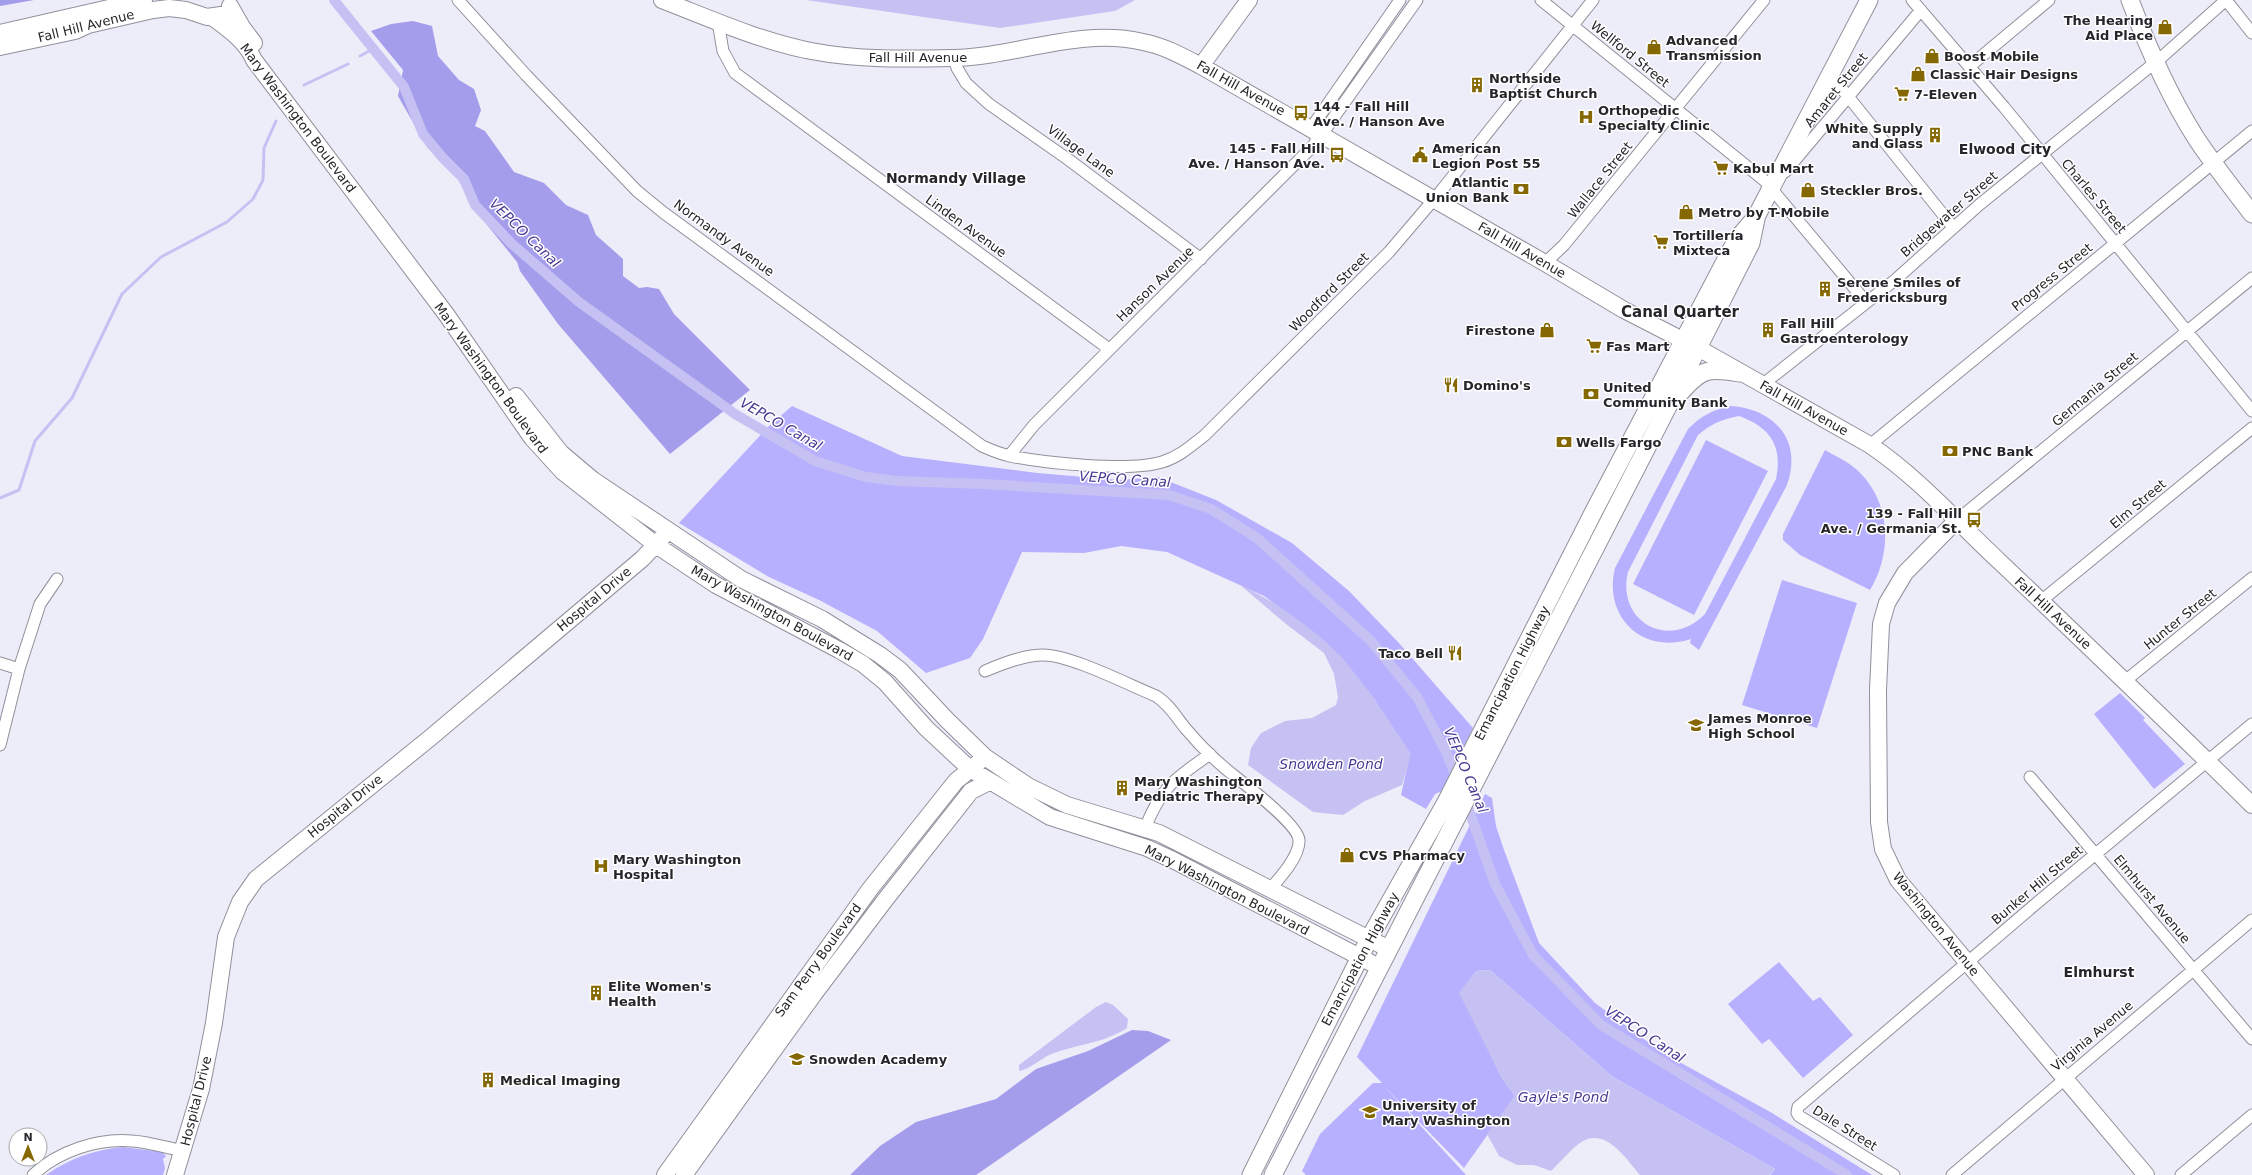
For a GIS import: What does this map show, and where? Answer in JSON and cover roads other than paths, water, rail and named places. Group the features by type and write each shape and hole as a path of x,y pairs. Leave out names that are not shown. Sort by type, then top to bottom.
{"main road":[{"name":"Emancipation Highway","path":"1273,1175 1379,967 1453,828 1666,408 1731,250 1738,238 1756,217 1869,0"},
{"path":"2130,0 2155,62 2178,107 2214,163 2252,214"},
{"name":"Emancipation Highway","path":"1251,1175 1368,939 1445,804 1603,494 1691,345"},
{"path":"1666,408 1692,380 1704,372 1716,369 1739,373"}],"street":[{"name":"Fall Hill Avenue","path":"0,33 144,0"},
{"name":"Normandy Avenue","path":"458,0 521,69 637,191 664,213 982,446 1009,456"},
{"name":"Fall Hill Avenue","path":"662,0 718,22 782,44 811,51 844,56 954,58 997,54 1064,42 1103,38 1142,42 1168,49 1319,133 1624,310 1691,345 1870,445 1909,474 1956,521 2126,681 2252,805"},
{"path":"1201,66 1248,0"},
{"name":"Hanson Avenue","path":"1319,133 1316,121 1400,0"},
{"name":"Hanson Avenue","path":"1009,456 1034,425 1314,145 1319,133 1327,127 1416,0"},
{"name":"Wellford Street","path":"1541,0 1772,188 1866,302"},
{"name":"Woodford Street","path":"1009,456 1079,464 1138,467 1162,462 1185,451 1217,425 1389,252 1434,199 1593,0"},
{"name":"Wallace Street","path":"1545,263 1564,245 1764,0"},
{"name":"Charles Street","path":"1912,0 1970,66 2252,411"},
{"path":"1970,66 2049,0"},
{"path":"2226,0 2252,33"},
{"name":"Bridgewater Street","path":"1762,385 1866,302 2042,154 2155,62 2226,0"},
{"path":"199,10 221,15 233,2"},
{"name":"Mary Washington Boulevard","path":"233,2 242,27 410,249 537,425 560,453 593,480 741,579 822,619 880,655 900,670 947,720 985,757 1028,786 1067,805 1146,828 1192,849 1368,939 1389,948"},
{"name":"Fall Hill Avenue","path":"0,47 74,31 88,25 153,10 169,8 199,10"},
{"name":"Mary Washington Boulevard","path":"199,10 232,32 250,52 254,60 455,326 532,438 563,472 656,545 716,585 863,664 885,682 926,728 970,769 990,782 1050,817 1147,848 1173,860 1379,967"},
{"name":"Amaret Street","path":"1772,188 1921,10"},
{"path":"74,31 153,17 173,17 195,22 215,31 254,60"},
{"name":"Linden Avenue","path":"718,22 723,51 735,73 1109,349"},
{"name":"Village Lane","path":"954,58 957,68 966,83 990,104 1080,168 1201,259"},
{"path":"1830,74 1953,228"},
{"name":"Progress Street","path":"1870,445 2252,131"},
{"name":"Germania Street","path":"1956,521 2252,278"},
{"name":"Elm Street","path":"2041,602 2252,428"},
{"name":"Washington Avenue","path":"1956,521 1905,573 1887,603 1881,624 1878,690 1879,822 1883,849 1898,880 2146,1175"},
{"name":"Hospital Drive","path":"175,1175 184,1151 201,1089 214,1023 226,937 240,902 256,879 430,738 656,545 668,530"},
{"name":"Hunter Street","path":"2126,681 2252,578"},
{"path":"0,744 19,669 40,604 57,580"},
{"path":"985,671 1026,657 1042,655 1072,661 1156,696 1174,711 1185,728 1210,754 1265,800 1298,834 1299,846 1288,869 1270,889"},
{"path":"0,663 19,669"},
{"name":"Bunker Hill Street","path":"1842,1069 2252,724"},
{"path":"1146,828 1161,793 1171,782 1210,754"},
{"name":"Sam Perry Boulevard","path":"665,1175 870,889 956,781 985,757"},
{"name":"Elmhurst Avenue","path":"2030,777 2252,1039"},
{"name":"Sam Perry Boulevard","path":"684,1175 885,900 971,791 990,782"},
{"name":"Virginia Avenue","path":"1952,1175 2064,1078 2252,920"},
{"name":"Dale Street","path":"1842,1069 1798,1107 1797,1113 1799,1116 1894,1175"},
{"path":"2181,1175 2252,1114"},
{"path":"33,1175 57,1158 84,1146 103,1142 134,1141 184,1151"}],"water":[{"path":"806,0 1135,0 1115,11 1000,28"},
{"name":"Snowden Pond","path":"1239,584 1280,607 1307,626 1331,647 1351,668 1378,704 1411,754 1402,785 1365,801 1343,815 1313,812 1248,765 1251,748 1261,733 1285,721 1312,718 1336,705 1338,697 1334,674 1324,653 1286,624"},
{"name":"Gayle's Pond","path":"1490,970 1613,1077 1775,1169 1769,1175 1640,1175 1623,1154 1616,1148 1608,1142 1592,1138 1583,1141 1575,1147 1551,1171 1534,1165 1517,1165 1499,1156 1487,1134 1515,1096 1502,1078 1459,993 1476,971"},
{"path":"1106,1002 1113,1005 1128,1019 1127,1028 1109,1037 1054,1053 1028,1068 1019,1071 1019,1065 1096,1007"}],"waterway":[{"name":"VEPCO Canal","path":"334,0 404,87 423,134 442,157 464,179 475,205 512,244 579,302 735,414 815,461 866,477 897,481 984,484 1169,495 1211,509 1257,538 1370,640 1417,697 1446,752 1458,782"},
{"path":"360,56 373,49"},
{"path":"304,85 348,64"},
{"path":"0,498 19,490 35,441 72,398 122,294 161,257 227,222 253,199 263,180 264,148 276,121"},
{"name":"VEPCO Canal","path":"1465,799 1495,884 1533,955 1601,1025 1847,1175"}],"place":[{"name":"The Hearing Aid Place","path":"2165,27"},
{"name":"Advanced Transmission","path":"1654,47"},
{"name":"Boost Mobile","path":"1932,56"},
{"name":"Classic Hair Designs","path":"1918,74"},
{"name":"Northside Baptist Church","path":"1477,85"},
{"name":"7-Eleven","path":"1902,94"},
{"name":"144 - Fall Hill Ave. / Hanson Ave","path":"1301,113"},
{"name":"Orthopedic Specialty Clinic","path":"1586,117"},
{"name":"White Supply and Glass","path":"1935,135"},
{"name":"145 - Fall Hill Ave. / Hanson Ave.","path":"1337,155"},
{"name":"American Legion Post 55","path":"1420,155"},
{"name":"Kabul Mart","path":"1721,168"},
{"name":"Atlantic Union Bank","path":"1521,189"},
{"name":"Steckler Bros.","path":"1808,190"},
{"name":"Metro by T-Mobile","path":"1686,212"},
{"name":"Tortillería Mixteca","path":"1661,242"},
{"name":"Serene Smiles of Fredericksburg","path":"1825,289"},
{"name":"Firestone","path":"1547,330"},
{"name":"Fall Hill Gastroenterology","path":"1768,330"},
{"name":"Fas Mart","path":"1594,346"},
{"name":"Domino's","path":"1451,385"},
{"name":"United Community Bank","path":"1591,394"},
{"name":"Wells Fargo","path":"1564,442"},
{"name":"PNC Bank","path":"1950,451"},
{"name":"139 - Fall Hill Ave. / Germania St.","path":"1974,520"},
{"name":"Taco Bell","path":"1455,653"},
{"name":"James Monroe High School","path":"1696,725"},
{"name":"Mary Washington Pediatric Therapy","path":"1122,788"},
{"name":"CVS Pharmacy","path":"1347,855"},
{"name":"Mary Washington Hospital","path":"601,866"},
{"name":"Elite Women's Health","path":"596,993"},
{"name":"Snowden Academy","path":"797,1059"},
{"name":"Medical Imaging","path":"488,1080"},
{"name":"University of Mary Washington","path":"1370,1112"}],"district":[{"name":"Elwood City","path":"2005,149"},
{"name":"Normandy Village","path":"956,178"},
{"name":"Canal Quarter","path":"1680,312"},
{"name":"Elmhurst","path":"2099,972"}]}
